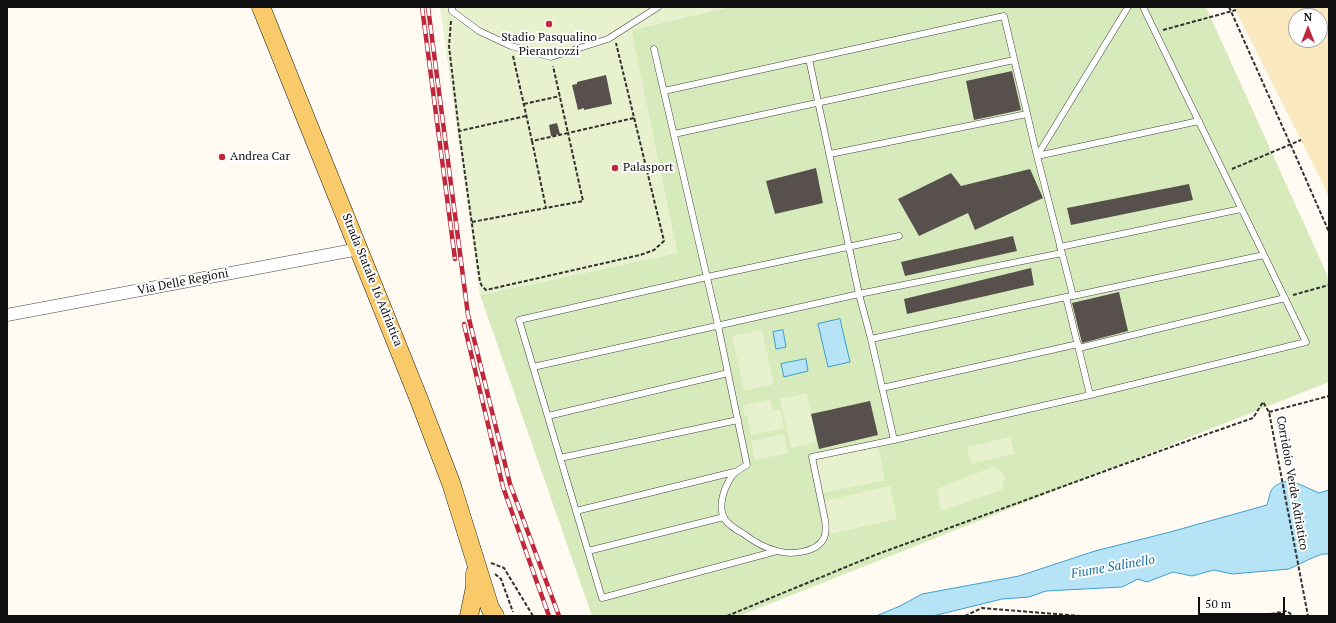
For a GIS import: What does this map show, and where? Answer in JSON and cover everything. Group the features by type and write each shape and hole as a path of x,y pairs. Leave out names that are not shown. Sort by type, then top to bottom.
{"main road":[{"name":"Strada Statale 16 Adriatica","path":"261,7 416,389 449,476 490,608 495,616"},
{"name":"Strada Statale 16 Adriatica","path":"469,616 475,587 475,556"}],"street":[{"name":"Via Delle Regioni","path":"7,315 359,249"}],"lane":[{"path":"452,9 479,31 511,46 550,57 608,39 658,7"},
{"path":"1036,156 1128,7"},
{"path":"734,472 722,496 722,509 724,517 736,530 761,544 777,551 791,553 801,552 812,549 824,539 826,530 812,457 894,440 1090,395 1306,342 1143,7"},
{"path":"664,92 1004,16 1036,156 1073,296"},
{"path":"576,511 734,472 747,465 718,325 654,49"},
{"path":"809,59 858,294 871,339 894,440"},
{"path":"674,134 1014,60"},
{"path":"830,154 1027,114"},
{"path":"1036,156 1199,121"},
{"path":"533,367 1061,250 1241,208"},
{"path":"777,551 602,598 519,320 707,277 899,236"},
{"path":"871,339 1264,255"},
{"path":"1066,297 1090,395"},
{"path":"882,388 1078,346 1285,298"},
{"path":"548,416 728,373"},
{"path":"560,458 738,420"},
{"path":"588,551 724,517"}],"path":[{"path":"1229,7 1329,232"},
{"path":"452,9 449,46 459,131 480,282 486,290 640,255 654,250 664,240 614,35"},
{"path":"1156,32 1236,10"},
{"path":"511,46 546,208"},
{"path":"472,222 583,201 550,57"},
{"path":"524,104 560,96"},
{"path":"459,131 526,116"},
{"path":"532,141 634,118"},
{"path":"1224,173 1301,140"},
{"path":"1285,298 1329,285"},
{"name":"Corridoio Verde Adriatico","path":"1308,616 1269,412 1329,396"},
{"path":"727,616 875,555 1252,418 1263,402 1269,412"},
{"path":"475,556 504,568 533,616"},
{"path":"965,616 982,608 1080,616"},
{"path":"1259,616 1287,611 1293,616"}],"green space":[{"path":"440,7 729,7 631,30 677,253 480,295"},
{"path":"729,7 1206,7 1329,279 1329,382 739,616 592,616 480,295 677,253 631,30"},
{"path":"762,330 774,384 744,391 732,336"},
{"path":"807,393 816,442 791,448 780,399"},
{"path":"770,399 773,410 762,413 780,409 784,428 751,435 747,416 745,416 742,406"},
{"path":"784,434 788,453 755,460 751,441"},
{"path":"1010,437 1014,454 971,464 967,447"},
{"path":"878,447 885,480 822,493 815,460"},
{"path":"995,466 1005,476 1002,490 941,511 937,489"},
{"path":"890,486 897,519 830,534 823,501"}],"sand":[{"path":"1234,7 1329,7 1329,198 1321,180"}],"water":[{"path":"840,319 850,362 828,367 818,324"},
{"path":"783,330 786,347 776,349 773,332"},
{"path":"806,359 808,371 784,377 781,364"},
{"name":"Fiume Salinello","path":"1290,480 1319,493 1329,490 1329,554 1322,554 1289,569 1232,574 1214,570 1192,576 1173,572 1147,582 1138,579 1122,587 1046,591 1029,597 1002,599 933,616 876,616 900,606 922,594 1019,576 1095,551 1267,505 1274,487"}],"building":[{"path":"1012,71 1021,110 974,120 966,81"},
{"path":"606,75 612,104 578,110 572,85 577,84 577,82"},
{"path":"557,123 560,134 551,136 549,125"},
{"path":"816,168 823,203 775,214 766,181"},
{"path":"1030,169 1043,198 975,230 968,213 919,236 898,199 951,173 961,186"},
{"path":"1189,184 1193,200 1071,225 1067,208"},
{"path":"1013,236 1017,251 905,276 901,262"},
{"path":"1031,268 1034,285 907,314 904,299"},
{"path":"1119,292 1128,331 1082,343 1072,303"},
{"path":"870,401 878,435 819,449 811,414"}],"railway":[{"path":"422,7 455,259"},
{"path":"428,7 468,315 510,484 559,616"},
{"path":"464,324 503,487 549,616"}],"place":[{"name":"Stadio Pasqualino Pierantozzi","path":"549,24"},
{"name":"Andrea Car","path":"222,157"},
{"name":"Palasport","path":"615,168"}]}
